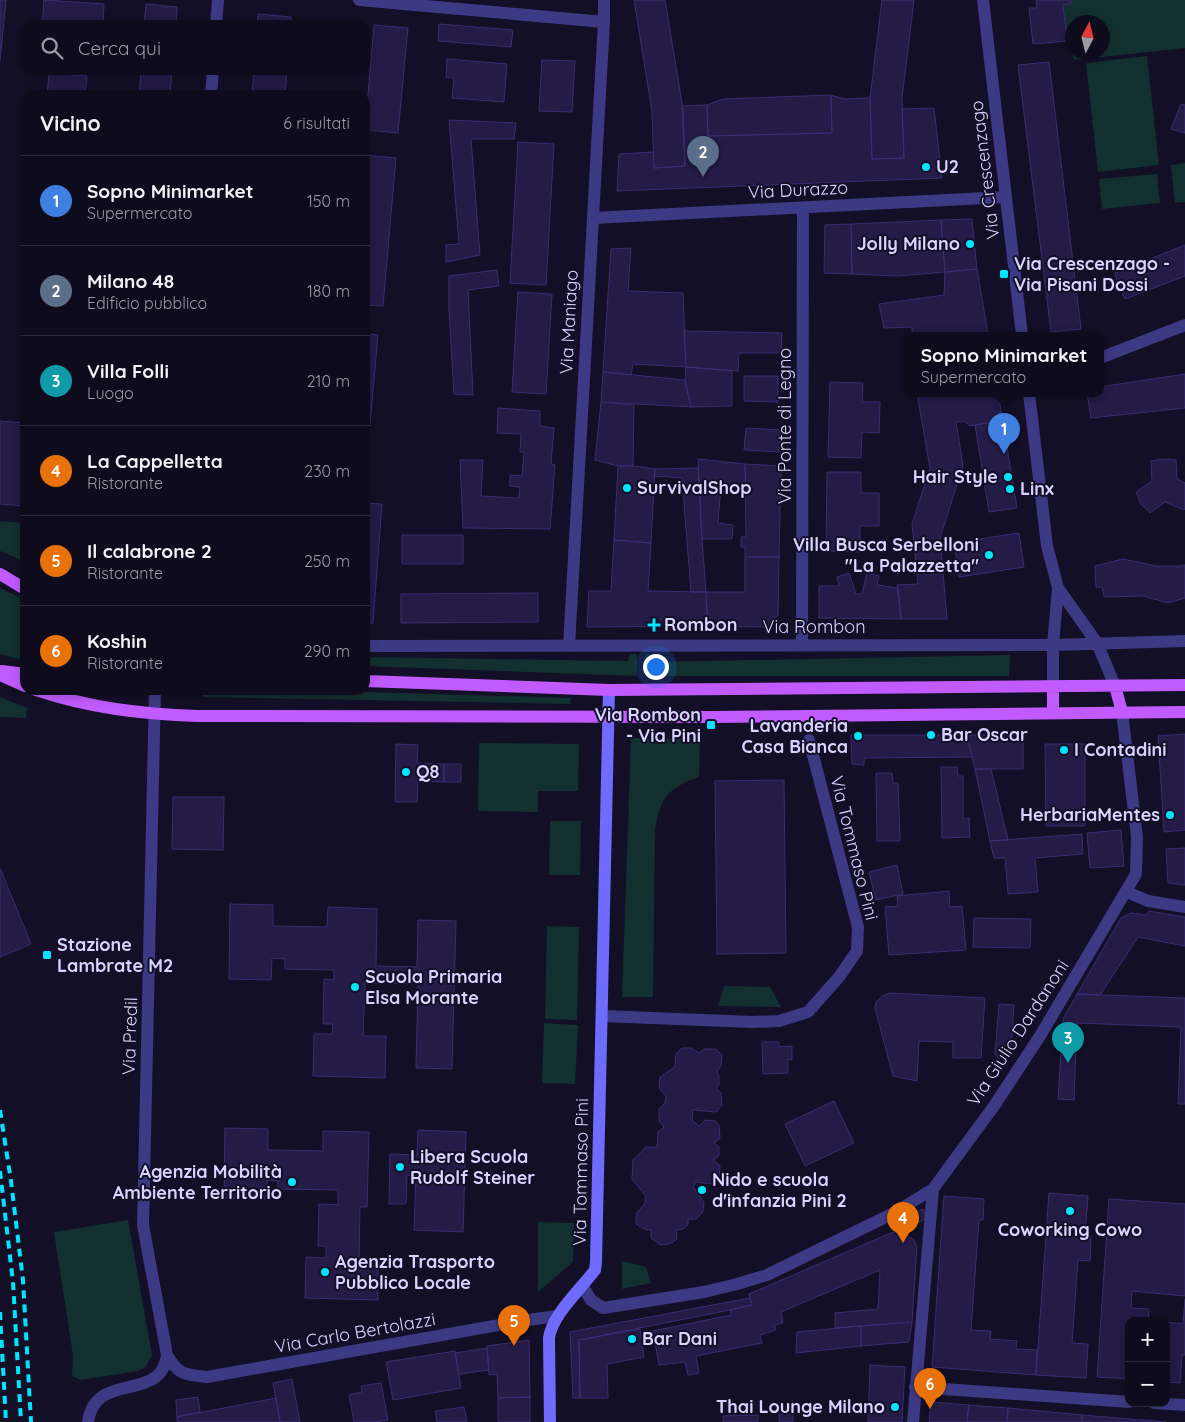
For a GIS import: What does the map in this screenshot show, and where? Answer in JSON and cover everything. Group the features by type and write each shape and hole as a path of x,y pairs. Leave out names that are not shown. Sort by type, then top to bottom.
{"main road":[{"path":"0,574 20,587"},
{"path":"0,671 20,673"},
{"path":"0,675 20,684"},
{"path":"370,681 609,690 1185,685"},
{"path":"1115,686 1122,712"},
{"path":"1053,687 1053,712"},
{"path":"53,695 84,704 154,715 609,717 1185,712"}],"street":[{"path":"216,20 218,0"},
{"path":"359,0 604,22"},
{"name":"Via Maniago","path":"569,646 604,0"},
{"name":"Via Crescenzago","path":"983,0 1022,332"},
{"path":"211,90 213,75"},
{"name":"Via Durazzo","path":"593,218 1005,197"},
{"name":"Via Ponte di Legno","path":"802,644 803,208"},
{"path":"1104,356 1185,325"},
{"path":"1029,397 1047,546 1058,588 1053,645 1053,687"},
{"path":"1058,588 1097,643 1115,686"},
{"name":"Via Rombon","path":"370,646 1053,645 1185,641"},
{"path":"609,690 609,717"},
{"name":"Via Predil","path":"155,695 143,1224 167,1355"},
{"path":"1122,712 1137,837 1136,874 1127,892 1148,901 1185,907"},
{"name":"Via Tommaso Pini","path":"550,1422 550,1329 558,1316 595,1270 596,1262 609,717"},
{"name":"Via Tommaso Pini","path":"602,1016 752,1022 779,1021 808,1012 839,977 856,951 858,927 808,740"},
{"name":"Via Giulio Dardanoni","path":"933,1189 999,1098 1040,1036 1127,892"},
{"path":"582,1287 590,1300 603,1308 704,1292 753,1280 894,1213 933,1189"},
{"path":"913,1422 933,1189"},
{"name":"Via Carlo Bertolazzi","path":"167,1355 178,1370 187,1376 207,1377 558,1316"},
{"path":"88,1422 90,1409 97,1400 109,1392 154,1379 163,1370 167,1355"},
{"path":"916,1387 1125,1402"},
{"path":"1170,1404 1185,1405"}],"green space":[{"path":"1071,0 1185,0 1185,48 1110,56 1110,15 1065,15 1065,23 1063,5 1071,3"},
{"path":"1147,56 1159,165 1098,172 1086,63"},
{"path":"1185,163 1185,202 1175,203 1171,165"},
{"path":"1157,174 1160,203 1102,209 1099,179"},
{"path":"0,521 20,523 20,560 0,551"},
{"path":"0,588 20,598 20,660 0,654"},
{"path":"630,654 637,654 636,676 370,666 370,657 628,661"},
{"path":"646,654 652,655 654,662 1010,655 1009,676 646,676"},
{"path":"370,692 571,698 570,704 202,697 202,695 370,695"},
{"path":"0,697 27,708 26,718 0,717"},
{"path":"631,738 700,739 699,777 673,790 663,801 657,818 655,829 653,997 622,997"},
{"path":"479,743 579,744 578,791 538,791 538,812 478,811"},
{"path":"550,821 581,821 580,875 549,875"},
{"path":"547,926 579,927 577,1020 545,1019"},
{"path":"724,986 770,987 781,1007 718,1006"},
{"path":"544,1023 578,1025 575,1084 542,1083"},
{"path":"128,1220 152,1355 146,1367 138,1371 81,1380 72,1376 73,1355 54,1232"},
{"path":"538,1222 574,1223 573,1262 538,1292"},
{"path":"622,1261 646,1267 651,1283 622,1289"}],"building":[{"path":"0,0 6,0 0,61"},
{"path":"44,0 104,4 103,20 42,20"},
{"path":"634,0 665,0 683,109 685,166 654,168 652,111"},
{"path":"882,0 914,0 902,98 904,158 872,159 870,98"},
{"path":"1036,0 1071,0 1071,3 1063,5 1065,41 1033,44 1029,8 1037,8"},
{"path":"146,4 177,7 176,20 144,20"},
{"path":"258,14 291,17 291,20 257,20"},
{"path":"439,24 513,30 511,47 438,41"},
{"path":"374,25 408,28 398,133 370,130 370,90 368,90"},
{"path":"447,59 507,64 504,102 452,98 454,78 446,77"},
{"path":"542,60 575,61 572,112 539,111"},
{"path":"1049,62 1081,329 1051,332 1018,65"},
{"path":"49,75 87,76 86,90 47,90"},
{"path":"141,75 172,75 170,90 139,90"},
{"path":"254,75 287,75 285,90 252,90"},
{"path":"831,95 844,99 870,98 872,159 904,158 902,109 934,108 942,178 617,191 619,154 653,152 654,168 685,166 682,106 707,105 708,136 832,133"},
{"path":"831,95 832,133 708,136 707,105 723,99"},
{"path":"1181,104 1185,105 1185,133 1171,129"},
{"path":"449,120 516,123 514,139 471,139 480,255 446,262 446,245 459,244"},
{"path":"518,142 554,144 546,285 510,283"},
{"path":"370,155 396,158 383,306 370,305"},
{"path":"972,219 977,269 945,272 941,220"},
{"path":"941,220 945,272 898,276 852,274 851,224"},
{"path":"851,224 852,274 824,273 825,225"},
{"path":"1185,245 1185,276 1125,299 1118,285 1115,273"},
{"path":"631,248 628,291 683,293 686,367 633,364 631,375 603,372 611,249"},
{"path":"977,269 988,332 912,332 912,327 884,328 879,304 944,295 945,272"},
{"path":"497,270 499,286 468,290 473,395 454,394 449,276"},
{"path":"518,292 552,294 546,394 512,392"},
{"path":"684,331 782,333 781,353 739,353 738,371 686,367"},
{"path":"370,334 378,335 370,424"},
{"path":"686,367 732,371 732,406 691,407 685,380"},
{"path":"603,372 685,380 691,407 601,402"},
{"path":"1185,374 1185,408 1091,418 1088,397 1104,397 1104,386"},
{"path":"744,376 778,376 778,402 744,401"},
{"path":"830,382 863,383 862,402 880,402 879,433 862,432 861,458 828,457"},
{"path":"918,397 999,397 1001,411 993,422 970,426 964,421 956,422 963,466 940,538 947,619 901,619 897,585 918,584 912,524 930,468"},
{"path":"601,402 634,405 633,466 618,466 595,460"},
{"path":"498,408 540,411 540,426 554,428 551,464 555,465 550,529 463,528 460,460 483,460 481,496 519,498 520,487 510,486 510,475 522,476 524,452 520,452 521,434 497,433"},
{"path":"1001,411 1017,508 989,512 975,425 993,422"},
{"path":"0,421 20,423 20,506 0,504"},
{"path":"746,428 780,430 779,452 744,450"},
{"path":"698,459 745,464 746,484 721,484 718,523 733,525 732,539 702,539"},
{"path":"1163,459 1176,460 1177,479 1185,483 1185,508 1184,510 1165,502 1150,513 1141,504 1136,492 1152,481 1151,461"},
{"path":"745,464 781,466 779,557 745,557 745,547 741,547 741,537 746,537"},
{"path":"618,466 655,469 651,543 614,540"},
{"path":"698,468 706,592 691,592 682,478 654,476 655,469"},
{"path":"827,472 861,472 861,493 879,493 879,526 860,526 860,552 826,551"},
{"path":"370,503 382,504 373,623 370,623"},
{"name":"Villa Busca Serbelloni \"La Palazzetta\"","path":"1019,533 1024,567 959,577 954,543"},
{"path":"402,535 463,535 463,564 402,564"},
{"path":"614,540 651,543 648,591 706,592 708,626 587,627 589,591 611,591"},
{"path":"745,557 779,557 778,615 766,627 708,626 706,592 745,592"},
{"path":"1123,559 1156,566 1185,565 1185,598 1168,603 1143,596 1104,597 1102,587 1096,587 1095,566"},
{"path":"849,573 856,594 862,594 867,573 879,576 877,585 898,588 901,619 819,618 819,586 839,586 837,577"},
{"path":"538,593 538,622 401,623 401,594"},
{"path":"1185,734 1185,830 1164,832 1158,736"},
{"path":"851,735 967,735 972,757 864,758 864,765 852,764"},
{"path":"967,735 1023,735 1023,769 975,769"},
{"path":"396,744 418,745 417,763 444,764 444,782 418,781 417,802 395,802"},
{"path":"1045,744 1085,744 1085,826 1046,826"},
{"path":"444,764 461,764 461,782 444,782"},
{"path":"941,767 957,767 958,776 963,776 963,819 969,818 970,837 942,838"},
{"path":"975,769 991,769 1008,840 990,841"},
{"path":"876,773 892,773 893,783 898,783 900,841 877,841"},
{"path":"784,780 786,953 717,954 715,781"},
{"path":"173,797 224,797 223,850 172,849"},
{"path":"1121,830 1124,866 1090,868 1087,833"},
{"path":"1082,834 1083,854 1035,858 1038,892 1008,894 1005,858 994,858 990,841"},
{"path":"1185,848 1185,885 1168,883 1166,849"},
{"path":"897,865 903,894 876,900 869,872"},
{"path":"0,868 31,944 0,957"},
{"path":"949,891 950,907 962,906 966,950 889,955 885,907 898,906 897,896"},
{"path":"230,904 273,905 273,926 327,927 328,907 377,909 376,966 417,967 418,920 456,921 452,1069 416,1068 418,984 365,983 363,1036 386,1036 385,1078 313,1076 314,1034 332,1034 333,1024 323,1024 324,979 334,980 334,970 285,969 285,959 272,958 271,980 229,979"},
{"path":"1149,911 1185,917 1185,946 1138,937 1100,995 1077,994 1121,918 1131,913 1146,915"},
{"path":"974,918 1031,919 1030,948 973,947"},
{"path":"890,993 985,998 981,1058 953,1058 953,1042 919,1041 917,1081 893,1076 875,1008 876,1002 882,996"},
{"path":"1077,994 1185,998 1185,1104 1178,1104 1181,1027 1077,1023 1074,1100 1058,1099 1063,1019"},
{"path":"999,1004 1014,1005 1011,1053 1006,1059 998,1058 995,1054"},
{"path":"762,1042 779,1042 779,1047 792,1046 792,1060 788,1059 788,1073 763,1074"},
{"path":"682,1048 691,1048 699,1053 704,1049 716,1049 722,1055 721,1066 717,1072 719,1085 716,1088 721,1093 722,1105 716,1112 693,1110 692,1120 699,1126 705,1120 715,1121 719,1125 720,1138 714,1143 719,1147 719,1156 713,1160 720,1166 719,1178 711,1184 696,1182 693,1187 704,1202 703,1212 696,1219 688,1219 688,1225 683,1229 676,1230 677,1239 670,1244 661,1245 651,1238 651,1230 646,1230 636,1224 636,1214 645,1203 645,1195 632,1179 633,1160 646,1147 657,1147 658,1132 664,1127 659,1121 659,1109 665,1103 666,1096 659,1088 660,1077 675,1067 676,1054"},
{"path":"834,1101 854,1143 805,1166 785,1124"},
{"path":"225,1128 268,1129 268,1150 323,1151 323,1131 369,1132 367,1207 360,1207 359,1259 378,1260 378,1300 305,1298 306,1257 326,1258 326,1246 318,1246 319,1204 338,1205 338,1190 278,1189 278,1181 267,1180 267,1199 224,1198"},
{"path":"418,1130 466,1132 463,1232 414,1230 416,1176 407,1175 406,1204 389,1204 390,1154 417,1155"},
{"path":"1049,1193 1088,1196 1085,1235 1091,1236 1090,1261 1078,1260 1072,1343 1088,1344 1086,1378 1036,1375"},
{"path":"944,1196 984,1199 983,1220 979,1220 971,1330 991,1331 990,1339 1017,1341 1016,1349 1037,1350 1036,1375 932,1367"},
{"path":"1109,1199 1185,1204 1185,1296 1132,1291 1131,1308 1149,1309 1148,1317 1125,1317 1125,1379 1097,1377"},
{"path":"923,1209 927,1218 919,1222 914,1213"},
{"path":"893,1232 904,1233 914,1240 917,1247 912,1322 835,1328 835,1313 878,1309 880,1270 781,1312 783,1323 774,1325 776,1330 760,1335 762,1343 696,1356 699,1373 688,1375 685,1362 659,1365 653,1331 731,1315 730,1310 752,1305 749,1294"},
{"path":"750,1298 752,1305 579,1340 580,1398 573,1398 570,1332"},
{"path":"1185,1299 1185,1355 1182,1355 1180,1383 1170,1382 1170,1322 1183,1324"},
{"path":"912,1322 909,1342 861,1346 861,1326"},
{"path":"861,1326 861,1346 796,1353 797,1332"},
{"path":"640,1329 644,1357 607,1364 608,1398 580,1398 579,1340"},
{"path":"529,1340 530,1397 498,1398 497,1374 489,1375 487,1346"},
{"path":"487,1348 489,1370 459,1374 455,1353"},
{"path":"455,1351 461,1388 393,1400 386,1362"},
{"path":"870,1365 905,1367 902,1422 868,1422"},
{"path":"292,1379 300,1422 280,1422 273,1383"},
{"path":"381,1383 388,1420 354,1422 349,1395 362,1392 361,1386"},
{"path":"198,1397 200,1412 177,1417 176,1400"},
{"path":"530,1397 530,1422 498,1422 498,1398"},
{"path":"276,1398 280,1422 177,1422 177,1417"},
{"path":"931,1402 969,1405 967,1422 929,1422"},
{"path":"969,1405 1008,1408 1007,1422 967,1422"},
{"path":"464,1407 467,1422 437,1422 435,1411"},
{"path":"1008,1408 1082,1415 1082,1422 1007,1422"},
{"path":"779,1414 793,1414 793,1422 779,1422"},
{"path":"758,1415 758,1422 723,1422 723,1416"},
{"path":"1082,1415 1166,1422 1082,1422"}],"railway":[{"path":"0,1110 23,1280 31,1422"},
{"path":"0,1171 13,1282 21,1422"},
{"path":"0,1312 6,1422"}],"place":[{"name":"U2","path":"926,167"},
{"name":"Milano 48","path":"703,177"},
{"name":"Jolly Milano","path":"970,244"},
{"name":"Via Crescenzago - Via Pisani Dossi","path":"1004,274"},
{"name":"Sopno Minimarket","path":"1004,454"},
{"name":"Hair Style","path":"1008,477"},
{"name":"SurvivalShop","path":"627,488"},
{"name":"Linx","path":"1010,489"},
{"name":"Villa Busca Serbelloni \"La Palazzetta\"","path":"989,555"},
{"name":"Rombon","path":"654,625"},
{"name":"Via Rombon - Via Pini","path":"711,725"},
{"name":"Bar Oscar","path":"931,735"},
{"name":"Lavanderia Casa Bianca","path":"858,736"},
{"name":"I Contadini","path":"1064,750"},
{"name":"Q8","path":"406,772"},
{"name":"HerbariaMentes","path":"1170,815"},
{"name":"Stazione Lambrate M2","path":"47,955"},
{"name":"Scuola Primaria Elsa Morante","path":"355,987"},
{"name":"Villa Folli","path":"1068,1063"},
{"name":"Libera Scuola Rudolf Steiner","path":"400,1167"},
{"name":"Agenzia Mobilità Ambiente Territorio","path":"292,1182"},
{"name":"Nido e scuola d'infanzia Pini 2","path":"702,1190"},
{"name":"Coworking Cowo","path":"1070,1211"},
{"name":"La Cappelletta","path":"903,1243"},
{"name":"Agenzia Trasporto Pubblico Locale","path":"325,1272"},
{"name":"Bar Dani","path":"632,1339"},
{"name":"Il calabrone 2","path":"514,1346"},
{"name":"Thai Lounge Milano","path":"895,1407"},
{"name":"Koshin","path":"930,1409"}]}
